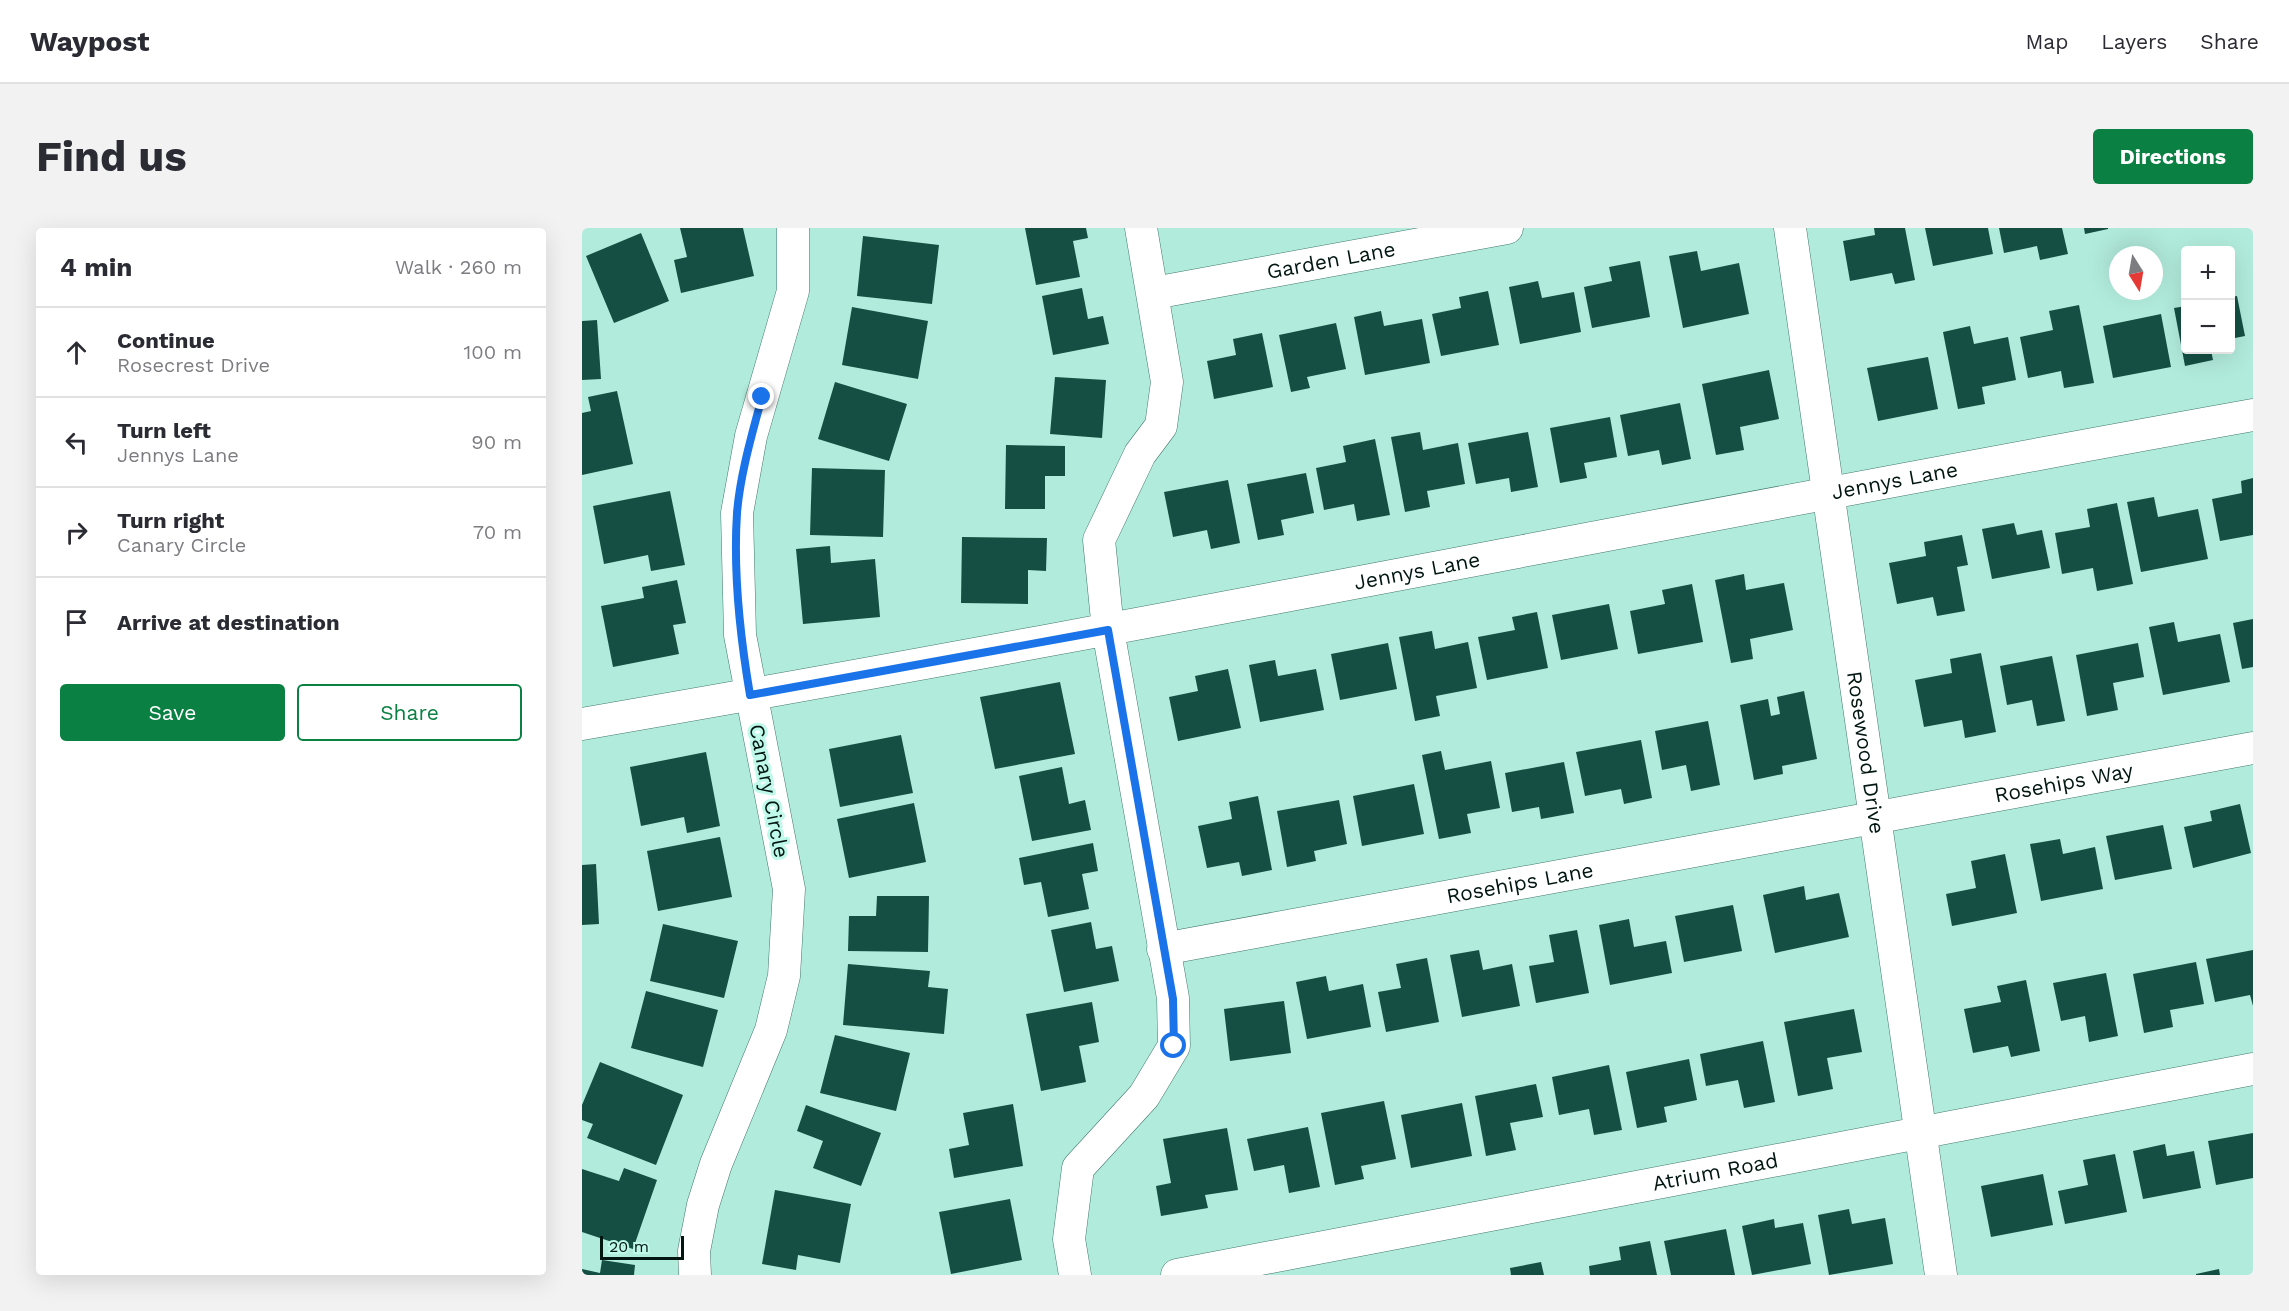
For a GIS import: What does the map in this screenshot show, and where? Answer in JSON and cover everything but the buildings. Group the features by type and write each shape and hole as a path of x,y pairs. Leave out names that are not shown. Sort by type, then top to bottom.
{"street":[{"name":"Canary Circle","path":"695,1275 694,1251 703,1205 716,1164 771,1030 784,976 789,890 740,635 737,513 751,436 793,291 793,228"},
{"path":"1075,1275 1069,1239 1078,1168 1144,1096 1174,1046 1173,999 1108,630 1099,540 1140,454 1161,426 1166,404 1167,382 1154,292 1141,228"},
{"name":"Garden Lane","path":"1154,292 1507,228"},
{"name":"Rosewood Drive","path":"1790,228 1941,1275"},
{"name":"Jennys Lane","path":"582,724 1108,630 1828,492 2253,415"},
{"name":"Rosehips Way","path":"1875,816 2253,748"},
{"name":"Rosehips Lane","path":"1163,949 1875,816"},
{"name":"Atrium Road","path":"1177,1275 2253,1069"}],"route":[{"path":"762,397 751,436 737,513 740,635 750,695 1108,630 1173,999 1174,1046"}]}
